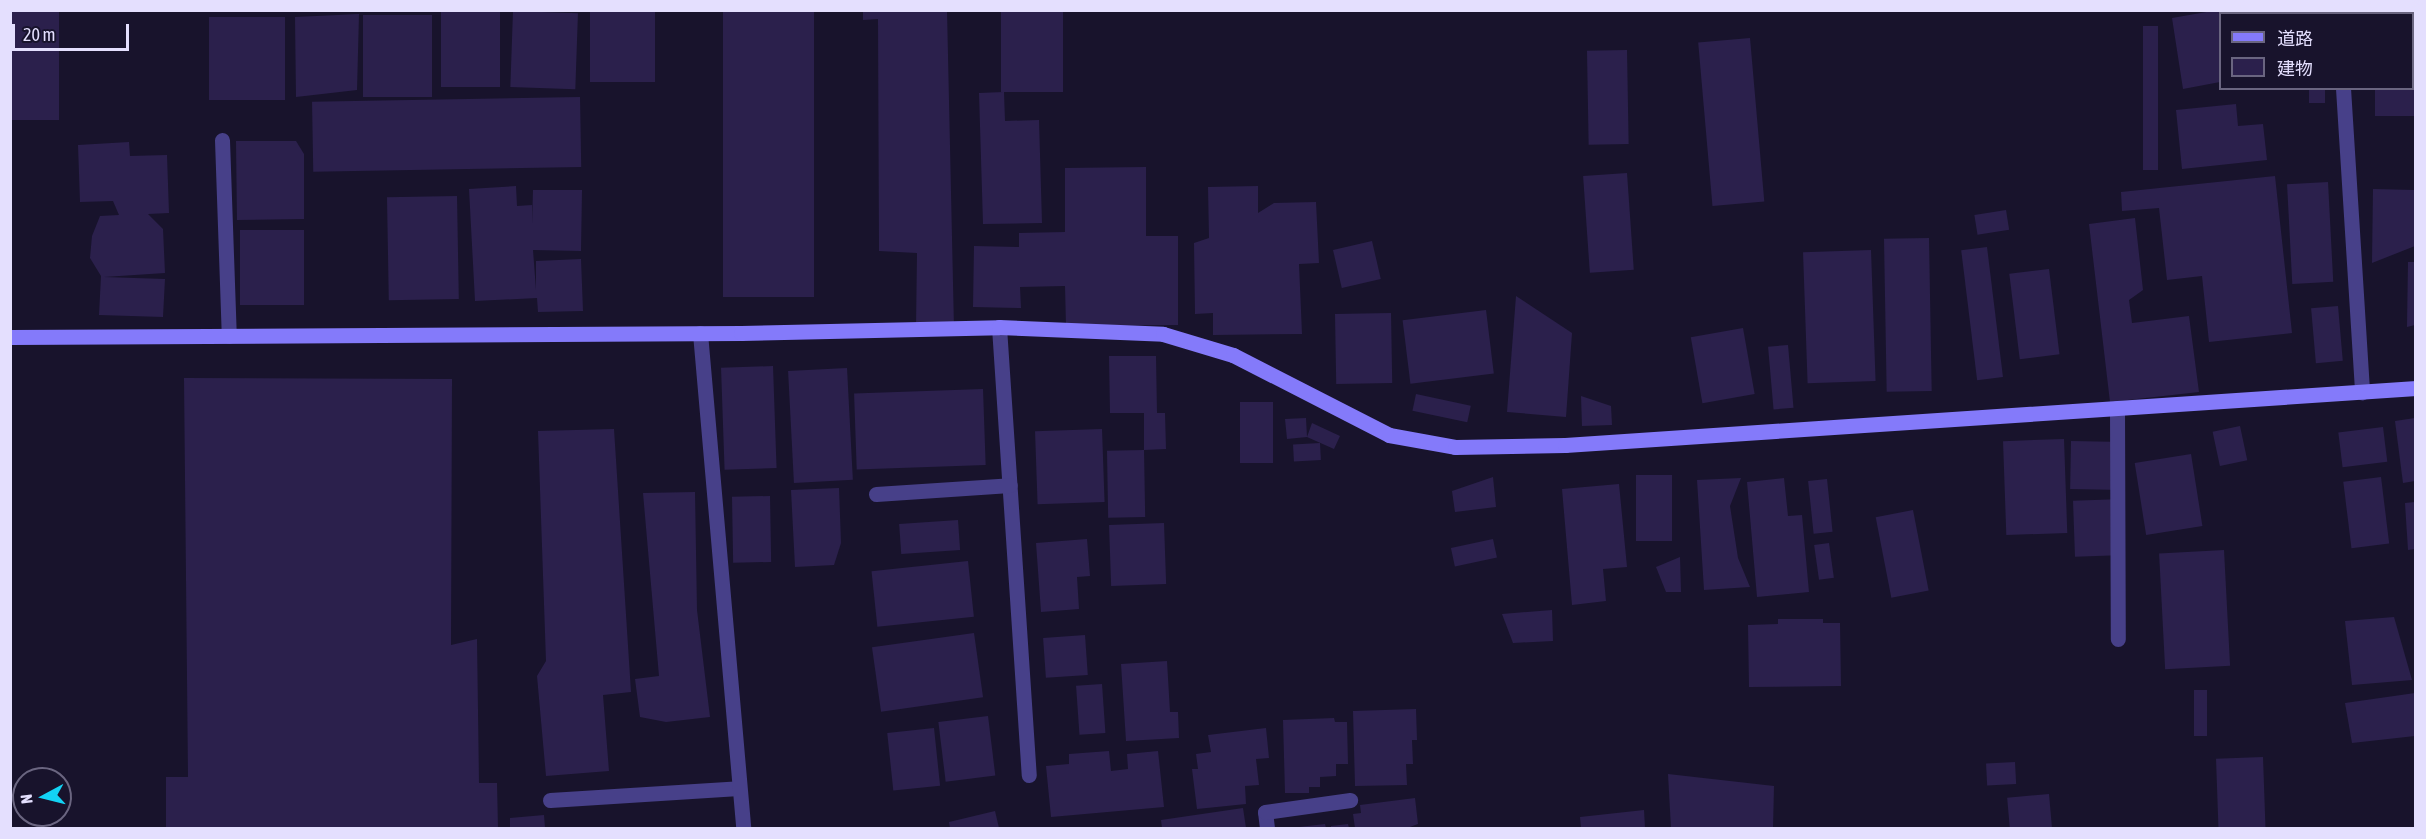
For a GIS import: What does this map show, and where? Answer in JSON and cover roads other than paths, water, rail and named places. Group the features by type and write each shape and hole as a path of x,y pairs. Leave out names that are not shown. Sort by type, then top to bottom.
{"street":[{"path":"2343,90 2362,392"},
{"path":"222,140 229,336"},
{"path":"10,337 700,333 999,327 1163,334 1233,355 1389,435 1455,447 1564,445 2415,388"},
{"path":"999,327 1029,775"},
{"path":"700,333 743,828"},
{"path":"2117,408 2118,639"},
{"path":"876,494 1010,485"},
{"path":"550,800 739,788"},
{"path":"1267,828 1265,812 1350,800"}]}
